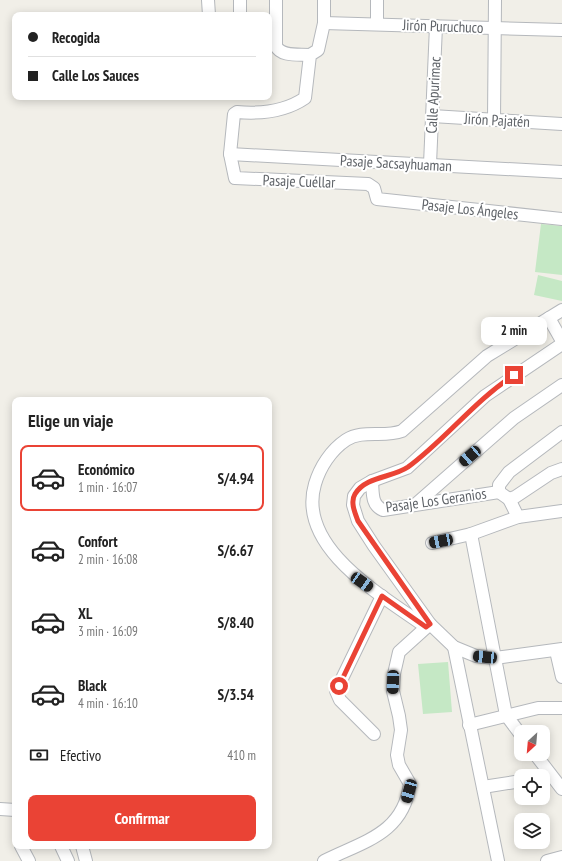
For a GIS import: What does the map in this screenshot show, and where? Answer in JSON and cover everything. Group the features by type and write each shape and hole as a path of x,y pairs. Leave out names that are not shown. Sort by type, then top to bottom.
{"street":[{"path":"208,0 209,12"},
{"path":"240,0 240,12"},
{"path":"276,0 276,46 278,50 284,53 310,55 318,50 324,22 324,0"},
{"path":"377,0 377,24"},
{"path":"494,120 495,0"},
{"name":"Jirón Puruchuco","path":"324,22 562,30"},
{"name":"Calle Apurimac","path":"430,164 436,26"},
{"path":"230,154 234,114 237,112 258,114 287,106 305,98 307,95 310,55"},
{"name":"Jirón Pajatén","path":"432,116 562,124"},
{"name":"Pasaje Sacsayhuaman","path":"230,154 562,172"},
{"name":"Pasaje Cuéllar","path":"230,154 235,178 368,184 374,188 377,199"},
{"name":"Pasaje Los Ángeles","path":"377,199 562,219"},
{"path":"562,310 487,356 402,431 393,434 359,434 336,448 317,474 312,494 312,512 322,536 343,565 362,582 428,625 454,647 476,656 495,658 559,650 562,677"},
{"path":"428,625 358,521 353,505 354,496 360,488 372,481 406,468 485,396 562,342 549,318"},
{"path":"416,504 514,418 562,385"},
{"path":"518,517 509,499 498,492 499,485 509,472 562,432"},
{"path":"509,499 515,498 551,473 562,469"},
{"name":"Pasaje Los Geranios","path":"372,481 374,502 377,508 389,510 416,504 498,492"},
{"path":"432,543 471,534 518,517 562,511"},
{"path":"471,534 506,715 514,726"},
{"path":"374,734 340,700 336,695 336,691 382,596"},
{"path":"324,861 384,832 399,816 407,800 410,784 399,765 397,755 400,730 399,716 393,691 394,674 399,652 428,625"},
{"path":"454,647 498,861"},
{"path":"469,724 538,708 562,708"},
{"path":"550,779 562,789"},
{"path":"483,787 514,782"},
{"path":"0,809 12,810"},
{"path":"23,849 29,861"},
{"path":"62,849 68,861"},
{"path":"83,849 86,861"},
{"path":"547,861 562,857"}],"green space":[{"path":"541,224 562,226 562,275 535,272"},
{"path":"538,275 562,281 562,301 534,295"},
{"path":"448,662 452,712 423,714 418,664"}],"route":[{"path":"339,686 382,596 426,627 430,624 374,546 358,521 353,505 354,496 360,488 372,481 406,468 485,396 514,375"}]}
